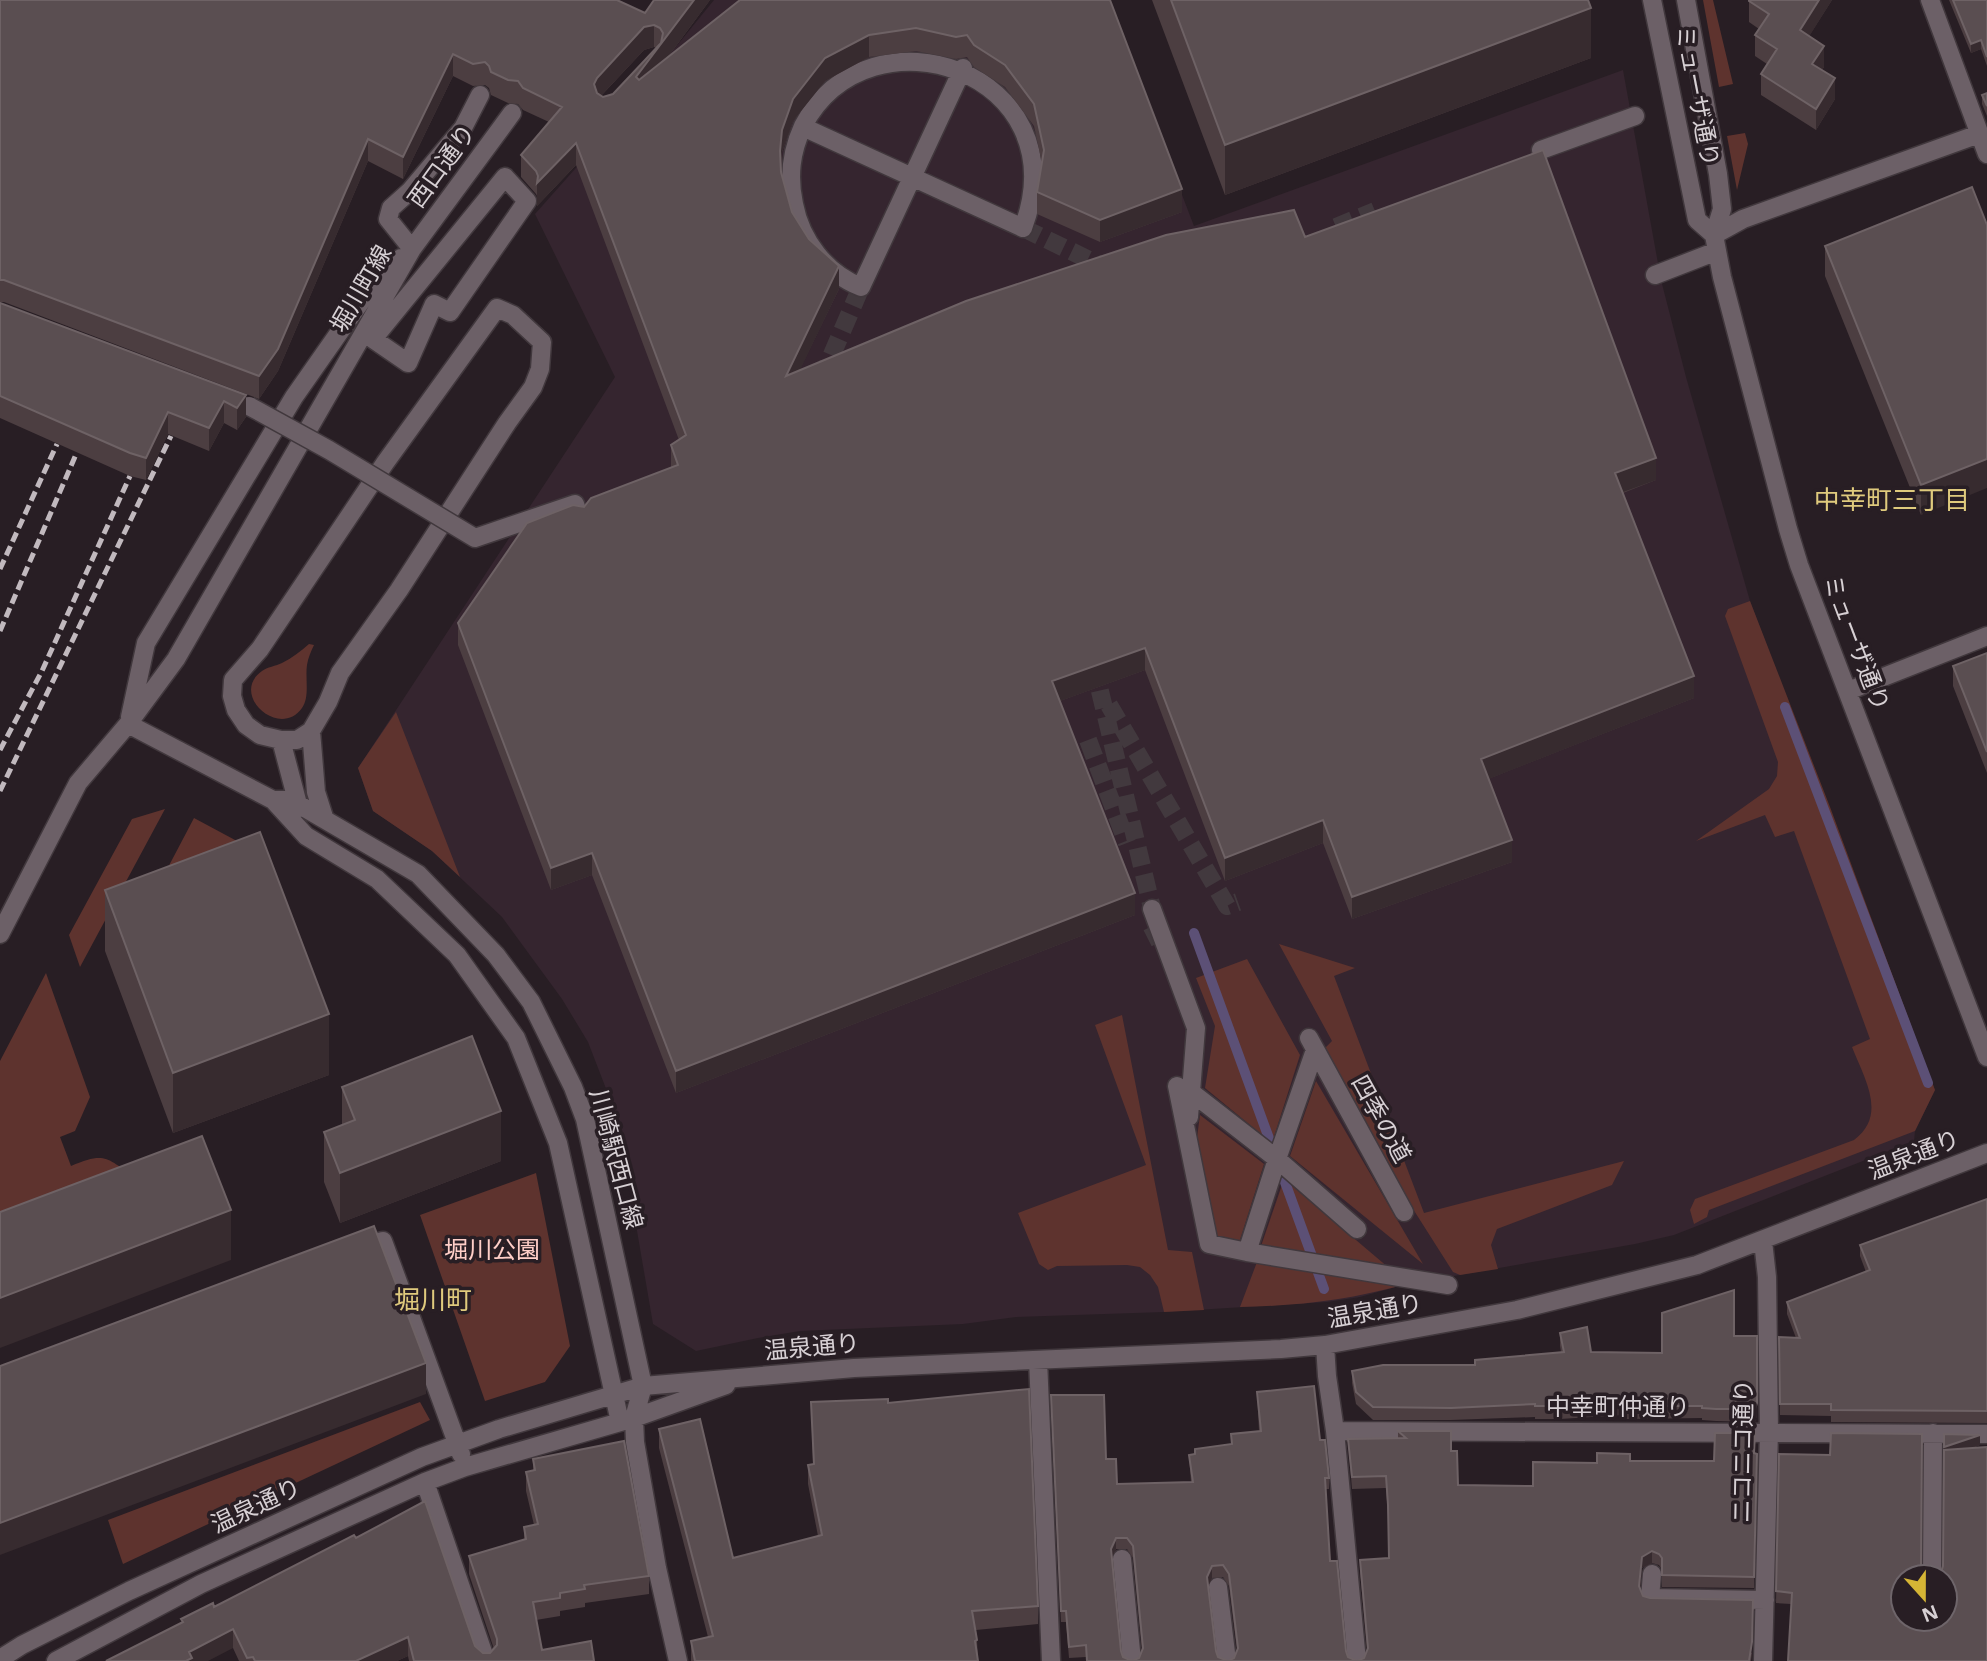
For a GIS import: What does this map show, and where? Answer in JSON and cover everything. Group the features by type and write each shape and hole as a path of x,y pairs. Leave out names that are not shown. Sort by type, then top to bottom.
{"street":[{"name":"ミューザ通り","path":"1652,0 1697,220 1715,243 1788,529 1987,1057"},
{"name":"ミューザ通り","path":"1686,0 1718,174 1722,209 1715,243"},
{"path":"1930,0 1987,154"},
{"path":"803,127 913,177 1023,228 1030,211 1034,173 1027,136 1008,102 980,76 962,68 945,61 907,56 870,64 836,82 810,110 794,145 790,183 797,220 816,254 844,280 861,287 913,177 962,68"},
{"path":"412,249 388,219 391,208 410,191 463,128 480,96"},
{"name":"西口通り","path":"412,249 512,113"},
{"path":"1541,150 1634,116"},
{"path":"1655,275 1715,243 1743,219 1979,134"},
{"path":"505,177 527,201 450,312 434,304 408,363 373,339 487,198 505,177"},
{"name":"堀川町線","path":"0,934 78,783 128,724 176,659 412,249"},
{"name":"堀川町線","path":"128,724 146,643 153,631 294,397 376,280 412,249"},
{"path":"497,308 513,315 542,342 540,369 533,387 340,673 328,702 311,731 297,740 281,740 260,735 246,726 236,710 232,696 233,680 264,642 386,463 497,308"},
{"path":"227,398 257,406 475,538 575,504 580,519"},
{"path":"1848,691 1987,636"},
{"name":"川崎駅西口線","path":"128,724 273,800 306,836 377,879 457,955 516,1038 558,1143 614,1395 627,1420"},
{"path":"311,731 316,792 324,817"},
{"path":"281,740 306,836"},
{"name":"川崎駅西口線","path":"273,800 291,800 418,874 496,955 531,1002 573,1087 585,1119 643,1386 627,1420"},
{"path":"1152,909 1195,1028 1184,1089 1188,1134 1209,1244 1448,1284"},
{"name":"四季の道","path":"1247,1252 1312,1044 1404,1212"},
{"path":"1184,1089 1277,1158 1357,1228"},
{"name":"温泉通り","path":"0,1659 128,1591 457,1443 643,1386 853,1368 1268,1350 1325,1345 1517,1310 1697,1265 1987,1153"},
{"path":"346,1250 383,1241 465,1467"},
{"name":"ニコニコ通り","path":"1763,1241 1767,1277 1769,1431 1763,1661"},
{"path":"1325,1345 1357,1661"},
{"path":"1038,1360 1051,1661"},
{"name":"温泉通り","path":"56,1661 201,1584 425,1482 465,1467 627,1420 746,1377"},
{"path":"627,1420 635,1442 657,1568 678,1661"},
{"name":"中幸町仲通り","path":"1335,1431 1987,1434"},
{"path":"1932,1563 1933,1433"},
{"path":"425,1482 486,1661"},
{"path":"1122,1559 1132,1661"},
{"path":"1652,1574 1650,1598 1765,1600"},
{"path":"1218,1587 1227,1661"}],"shaded area":[{"path":"714,0 1107,0 1194,226 1623,70 1661,280 1750,601 1935,1090 1915,1131 1914,1141 1674,1235 1403,1285 1360,1297 1327,1302 1164,1312 1016,1317 963,1324 800,1331 696,1351 653,1324 630,1190 610,1099 588,1042 562,999 502,917 432,851 373,811 358,768 615,377 535,214 591,151"}],"green space":[{"path":"1703,0 1713,0 1733,84 1719,87"},
{"path":"1745,133 1748,144 1737,190 1727,136"},
{"path":"1750,601 1935,1090 1915,1131 1709,1210 1707,1217 1694,1224 1690,1210 1695,1199 1854,1140 1870,1119 1871,1108 1867,1083 1852,1047 1870,1039 1794,831 1775,837 1765,815 1696,841 1769,789 1777,776 1778,762 1725,616 1728,609"},
{"path":"309,644 314,645 307,665 307,693 302,708 292,717 281,719 261,710 251,691 253,681 264,670 286,661"},
{"path":"396,712 460,877 432,851 373,811 358,768"},
{"path":"165,809 80,967 69,935 132,819"},
{"path":"194,818 265,856 143,915"},
{"path":"1279,944 1355,968 1334,976 1424,1213 1624,1161 1612,1185 1497,1229 1491,1245 1498,1269 1460,1275 1453,1272 1413,1209 1325,1048 1332,1041"},
{"path":"1247,959 1300,1055 1272,1143 1205,1088 1215,1026 1196,978"},
{"path":"46,973 90,1097 75,1131 60,1137 71,1166 91,1159 105,1159 135,1178 0,1244 0,1061"},
{"path":"1122,1015 1168,1250 1192,1252 1204,1310 1164,1312 1158,1287 1140,1267 1057,1266 1048,1270 1039,1264 1018,1213 1146,1165 1095,1025"},
{"path":"1316,1081 1423,1264 1290,1156"},
{"path":"1200,1115 1264,1164 1239,1243 1215,1238 1196,1145"},
{"name":"堀川公園","path":"536,1173 570,1346 545,1382 485,1401 420,1215"},
{"path":"1284,1179 1389,1268 1260,1249"},
{"path":"1257,1262 1403,1285 1322,1301 1240,1307"},
{"path":"420,1402 430,1420 123,1564 108,1520"}],"building":[{"path":"0,0 617,0 645,13 654,0 694,0 636,77 639,80 740,0 1110,0 1182,189 1100,220 1037,192 1044,150 1034,104 1005,65 974,45 967,35 956,37 916,28 869,35 825,58 793,99 782,130 781,172 792,212 809,239 839,266 786,376 966,301 1166,235 1294,210 1305,237 1543,150 1656,458 1615,473 1694,676 1481,759 1512,840 1352,897 1323,820 1225,858 1145,648 1052,681 1135,893 676,1071 592,853 551,868 458,623 527,523 573,505 584,507 591,498 678,465 671,445 686,435 576,143 537,183 536,171 521,155 562,107 523,88 518,81 508,80 491,72 485,62 473,64 453,54 403,157 368,139 278,349 259,376 0,280","holes":["654,25 663,33 661,43 613,94 603,97 597,93 594,84 597,78 644,27"]},
{"path":"1171,0 1588,0 1591,8 1225,145"},
{"path":"1749,0 1819,0 1800,30 1824,46 1812,64 1835,78 1816,109 1761,74 1777,49 1755,35 1769,14"},
{"path":"1953,0 1987,0 1987,57 1981,40 1971,44"},
{"path":"1987,93 1987,106 1982,95"},
{"path":"1972,187 1987,225 1987,459 1921,485 1825,246"},
{"path":"0,303 246,395 237,408 224,401 209,428 168,412 146,458 130,453 0,396"},
{"path":"1987,653 1987,752 1953,666"},
{"path":"260,832 329,1014 173,1073 105,890"},
{"path":"472,1036 501,1111 340,1173 324,1132 355,1120 342,1087"},
{"path":"202,1136 231,1210 0,1298 0,1212"},
{"path":"1987,1199 1987,1411 1831,1410 1831,1404 1780,1404 1779,1337 1800,1338 1787,1302 1870,1270 1860,1245"},
{"path":"374,1226 426,1363 0,1523 0,1366"},
{"path":"1734,1290 1734,1336 1757,1336 1755,1409 1623,1406 1623,1402 1560,1406 1535,1404 1451,1408 1373,1407 1356,1392 1352,1371 1383,1365 1475,1365 1475,1360 1564,1352 1560,1333 1587,1327 1591,1352 1662,1353 1662,1313"},
{"path":"1314,1386 1320,1440 1325,1440 1329,1478 1325,1478 1330,1561 1337,1561 1346,1651 1348,1657 1357,1661 1228,1661 1132,1661 1087,1661 1086,1645 1069,1647 1066,1611 1061,1611 1051,1395 1104,1395 1106,1459 1116,1459 1117,1484 1193,1482 1189,1455 1195,1454 1195,1449 1232,1444 1231,1434 1261,1431 1257,1392","holes":["1116,1538 1127,1538 1133,1546 1143,1648 1139,1658 1132,1661 1123,1657 1111,1549","1223,1565 1229,1574 1238,1648 1234,1658 1228,1661 1218,1657 1207,1577 1212,1566"]},
{"path":"1029,1389 1038,1606 972,1611 978,1661 695,1661 691,1641 713,1636 659,1429 700,1419 733,1558 822,1535 808,1465 814,1464 811,1402 888,1399 888,1403"},
{"path":"1398,1431 1451,1431 1451,1451 1457,1451 1458,1485 1533,1486 1533,1462 1597,1463 1597,1453 1630,1454 1630,1461 1714,1461 1715,1433 1755,1433 1754,1453 1757,1454 1754,1577 1662,1575 1662,1558 1652,1551 1642,1557 1639,1586 1643,1596 1650,1598 1753,1600 1749,1661 1357,1661 1364,1658 1368,1648 1360,1560 1389,1558 1388,1505 1386,1476 1352,1477 1348,1439 1406,1438"},
{"path":"1831,1433 1922,1434 1921,1563 1889,1563 1889,1633 1959,1633 1959,1563 1943,1563 1944,1450 1987,1447 1987,1661 1788,1661 1792,1593 1776,1591 1779,1454 1830,1455"},
{"path":"1944,1434 1980,1435 1944,1447"},
{"path":"624,1441 649,1576 584,1585 585,1589 560,1593 560,1598 533,1602 542,1650 591,1641 594,1661 414,1661 408,1637 356,1661 255,1661 253,1657 247,1658 233,1629 189,1652 192,1658 186,1661 106,1661 183,1622 181,1619 213,1603 214,1607 425,1501 475,1646 483,1653 490,1653 497,1645 497,1639 469,1556 526,1539 524,1527 538,1524 526,1472 535,1470 533,1459"}],"waterway":[{"path":"1785,707 1928,1083"},
{"path":"1194,933 1324,1289"}],"tunnel":[{"path":"1336,227 1375,211"},
{"path":"1023,228 1110,270"},
{"path":"821,380 861,287"},
{"path":"1091,665 1099,687 1158,933 1146,939"},
{"path":"1109,705 1227,906 1238,902"},
{"path":"1088,740 1127,843"}],"railway":[{"path":"0,791 171,436"},
{"path":"0,569 57,444"},
{"path":"0,631 77,452"},
{"path":"0,750 42,671 130,476"}],"district":[{"name":"中幸町三丁目","path":"1892,500"},
{"name":"堀川町","path":"433,1300"}]}
